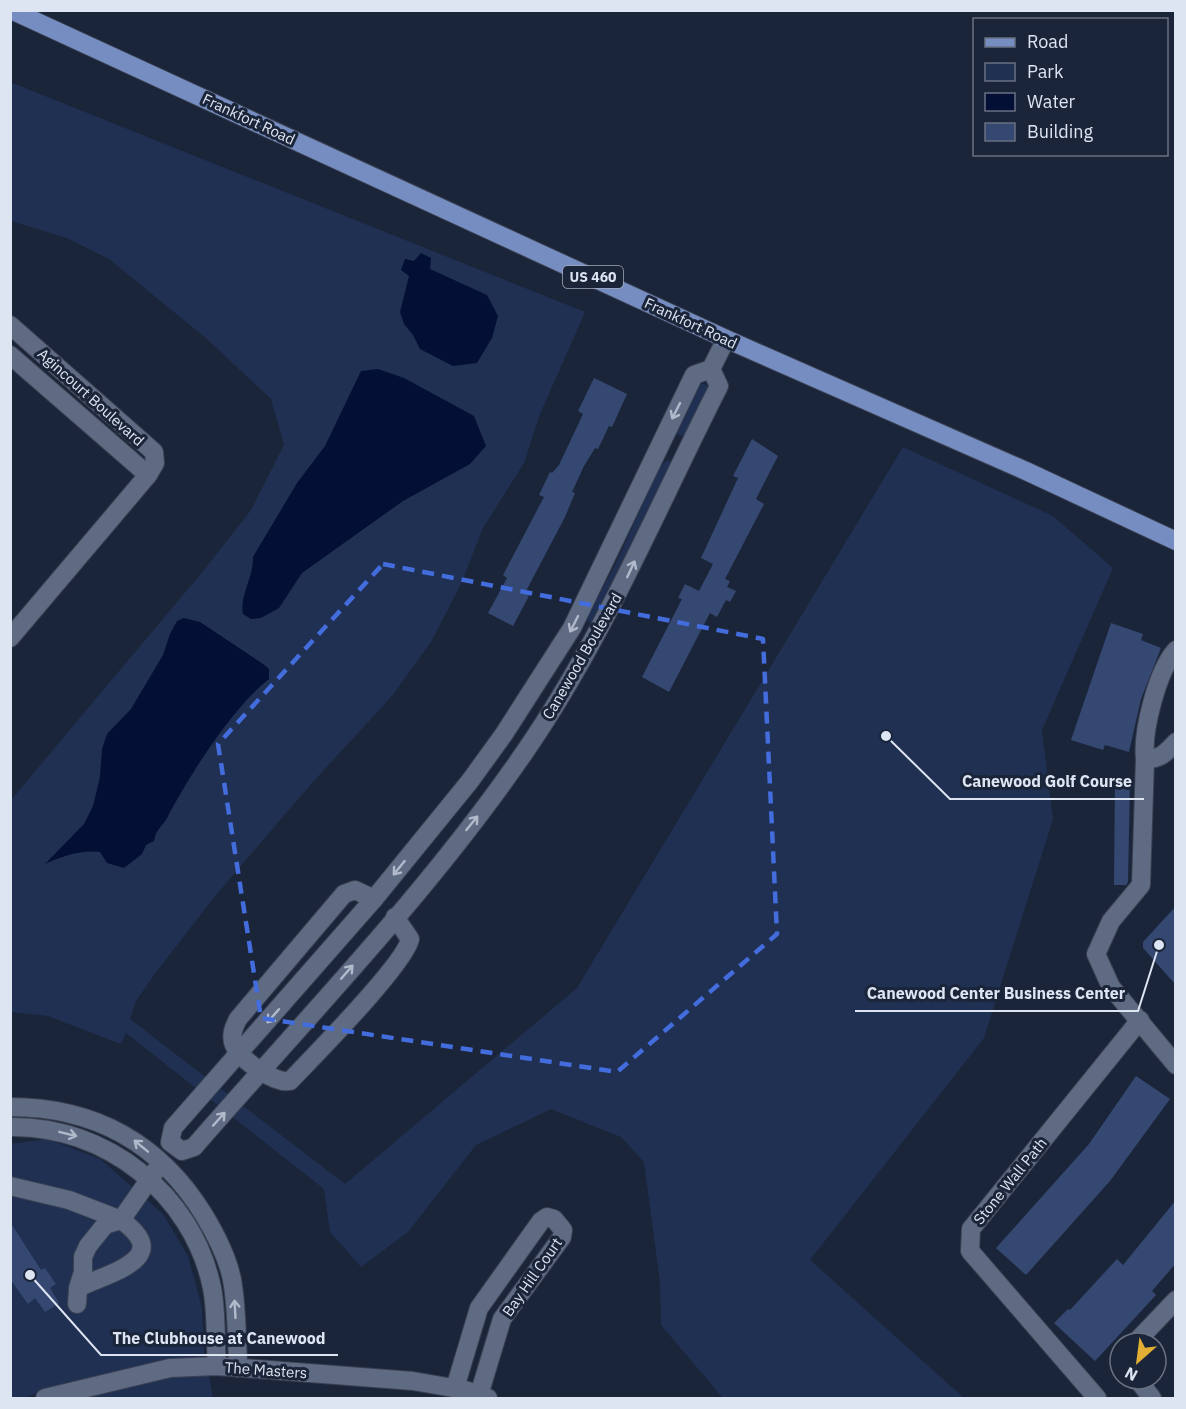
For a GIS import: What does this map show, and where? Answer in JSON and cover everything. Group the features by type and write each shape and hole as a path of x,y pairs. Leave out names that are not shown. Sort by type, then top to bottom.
{"main road":[{"name":"Frankfort Road","path":"11,10 726,339 1026,471 1176,540"}],"street":[{"name":"Agincourt Boulevard","path":"10,325 154,452 155,463 148,475 10,355"},
{"name":"Canewood Boulevard","path":"711,369 719,386 595,639 554,709 494,796 395,917 262,1072 194,1147 182,1151 175,1148 170,1137 173,1128 374,899 470,781 562,648 694,375 711,369 726,339"},
{"path":"11,636 148,475"},
{"path":"1176,650 1164,667 1160,678 1146,736 1141,885 1111,921 1096,954 1111,987 1176,1065"},
{"path":"1145,759 1154,760 1163,756 1176,742"},
{"path":"374,899 355,890 344,894 238,1019 232,1039 234,1046 262,1072 274,1080 290,1081 388,974 409,945 410,939 395,917"},
{"name":"Stone Wall Path","path":"1097,1398 970,1251 971,1229 1140,1020"},
{"path":"10,1107 39,1107 81,1116 132,1138 163,1162 189,1191 217,1236 233,1284 238,1368"},
{"path":"10,1127 40,1127 81,1137 120,1156 149,1179 172,1204 197,1245 212,1288 217,1366"},
{"path":"10,1186 69,1200 121,1220 139,1233 142,1243 139,1254 130,1264 77,1296 83,1272 83,1257 88,1246 105,1225 121,1220 149,1179 175,1148"},
{"name":"Bay Hill Court","path":"547,1217 554,1219 563,1230 562,1237 502,1319 470,1394 479,1308 542,1221 547,1217"},
{"path":"1146,1331 1176,1300"},
{"name":"The Masters","path":"45,1398 170,1368 217,1366 413,1381 470,1394"}],"highlighted area":[{"path":"383,564 763,639 777,934 617,1072 261,1018 218,744"}],"green space":[{"path":"10,82 585,312 540,414 524,463 483,528 461,584 431,642 392,696 312,783 215,896 136,1001 130,1019 345,1184 577,988 903,447 1053,516 1113,568 1042,730 1053,819 984,1038 810,1260 964,1398 723,1398 661,1325 660,1282 644,1162 621,1137 551,1109 476,1145 408,1232 361,1267 330,1232 324,1189 126,1033 121,1044 48,1016 11,1012 11,800 204,570 251,510 284,445 271,399 207,339 109,259 67,238 11,221"},
{"path":"699,384 705,384 709,389 686,437 677,434 677,429"},
{"path":"667,460 672,462 672,467 593,623 589,622 587,618 616,563 660,467"},
{"path":"48,1139 100,1159 163,1214 188,1256 202,1308 204,1351 213,1398 73,1398 71,1381 23,1398 11,1398 10,1144"}],"water":[{"path":"421,253 431,258 430,269 487,295 498,316 492,338 477,363 453,366 420,349 404,324 400,312 409,276 401,270 405,259 414,261"},
{"path":"378,369 404,378 474,416 486,446 470,464 403,501 302,573 279,608 261,618 251,619 243,614 242,607 253,557 297,483 325,446 361,371"},
{"path":"184,618 200,622 263,664 269,669 269,679 240,707 212,744 154,841 146,845 142,854 124,868 107,863 100,852 72,854 45,864 84,824 93,806 100,777 102,749 107,734 131,709 163,655 177,621"}],"building":[{"path":"594,378 627,394 612,427 609,426 598,449 595,448 584,466 572,492 575,493 565,517 525,593 529,596 513,626 488,613 507,578 503,575 544,497 539,495 550,472 552,473 559,465 583,414 578,411"},
{"path":"752,439 778,456 756,499 764,504 725,579 730,581 727,587 736,591 730,602 726,600 717,617 710,613 669,692 642,677 682,599 678,598 685,584 699,591 713,564 701,558 738,478 733,476"},
{"path":"1111,623 1143,634 1141,640 1161,648 1141,699 1129,752 1105,745 1103,750 1071,740"},
{"path":"1115,778 1130,779 1128,882 1126,885 1114,885"},
{"path":"1176,906 1176,985 1143,948 1143,942"},
{"path":"1136,1076 1170,1099 1110,1181 1026,1275 996,1248 1089,1144"},
{"path":"1176,1200 1176,1263 1152,1291 1156,1295 1123,1331 1108,1331 1108,1347 1095,1361 1054,1323 1068,1309 1070,1310 1117,1259 1123,1265"},
{"path":"10,1222 41,1270 45,1268 56,1284 50,1288 59,1303 45,1312 35,1298 28,1304 10,1279"}],"place":[{"name":"Canewood Golf Course","path":"886,736"},
{"name":"Canewood Center Business Center","path":"1159,945"},
{"name":"The Clubhouse at Canewood","path":"30,1275"}]}
